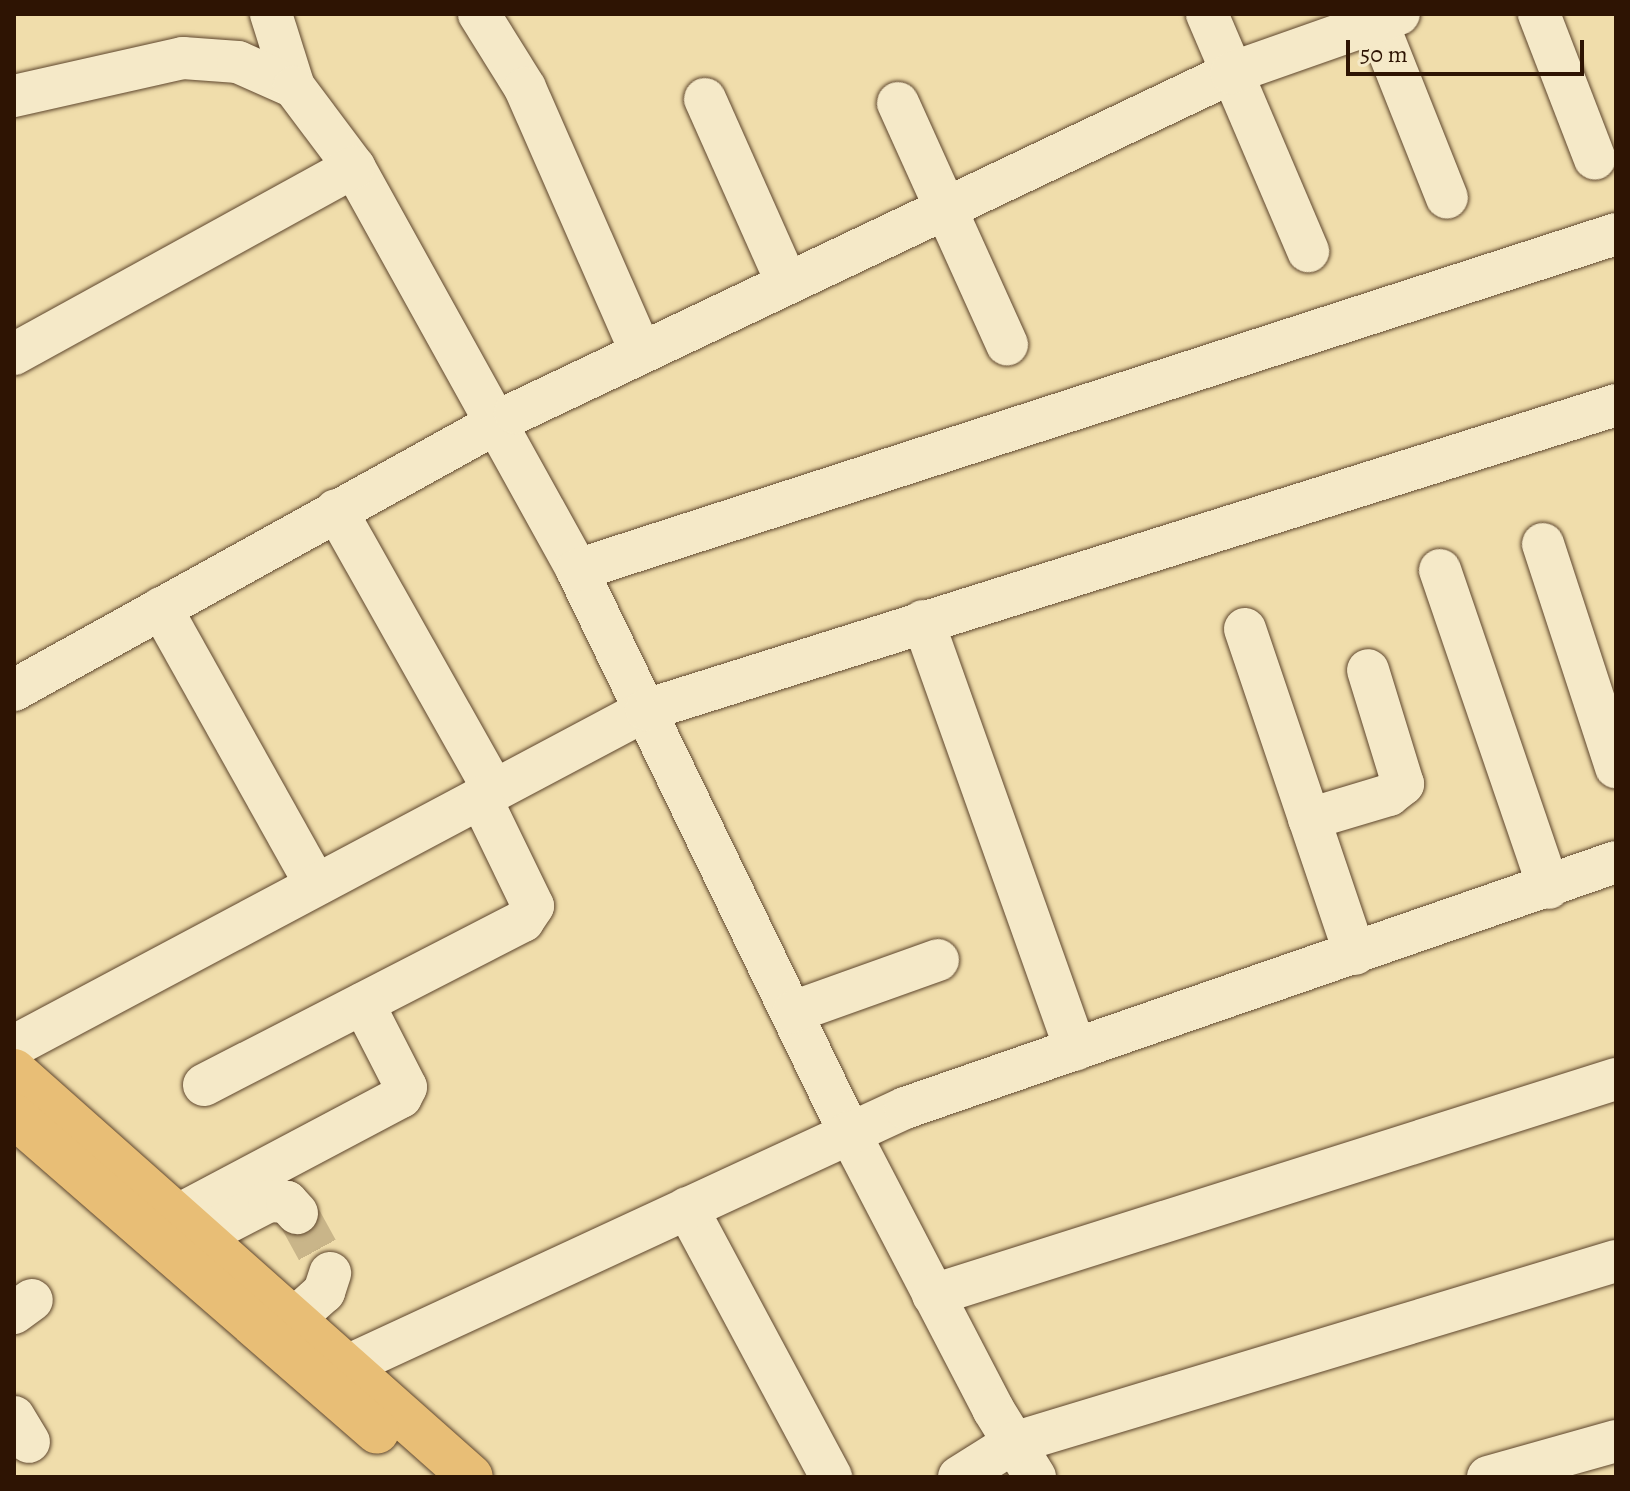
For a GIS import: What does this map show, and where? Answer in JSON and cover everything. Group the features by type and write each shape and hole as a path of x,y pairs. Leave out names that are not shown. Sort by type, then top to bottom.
{"highway":[{"path":"14,1071 192,1224 471,1477"},
{"path":"14,1116 430,1477"}],"street":[{"path":"271,14 294,87 354,167 577,570 849,1132 933,1295 1024,1460"},
{"path":"479,14 525,88 641,352"},
{"path":"1207,14 1308,251"},
{"path":"1539,14 1595,159"},
{"path":"14,690 496,423 641,352 1231,73 1388,18 1447,198"},
{"path":"14,96 183,58 238,62 294,87"},
{"path":"705,99 787,283"},
{"path":"898,103 1007,344"},
{"path":"14,354 354,167"},
{"path":"577,570 1616,234"},
{"path":"14,1046 646,710 1616,405"},
{"path":"204,1085 529,915 533,906 487,794 336,510"},
{"path":"1543,544 1616,767"},
{"path":"1440,570 1549,888"},
{"path":"161,608 316,885"},
{"path":"923,621 1076,1050"},
{"path":"1245,629 1355,954"},
{"path":"1309,819 1389,795 1403,784 1368,670"},
{"path":"349,1365 849,1132 1616,862"},
{"path":"793,1012 938,960"},
{"path":"192,1224 401,1097 406,1087 363,1003"},
{"path":"933,1295 1616,1079"},
{"path":"192,1224 269,1201 287,1202 297,1213"},
{"path":"687,1208 831,1477"},
{"path":"959,1477 1024,1460 1616,1261"},
{"path":"296,1317 324,1292 330,1273"},
{"path":"1488,1477 1616,1441"}],"tunnel":[{"path":"297,1213 330,1273"}]}
